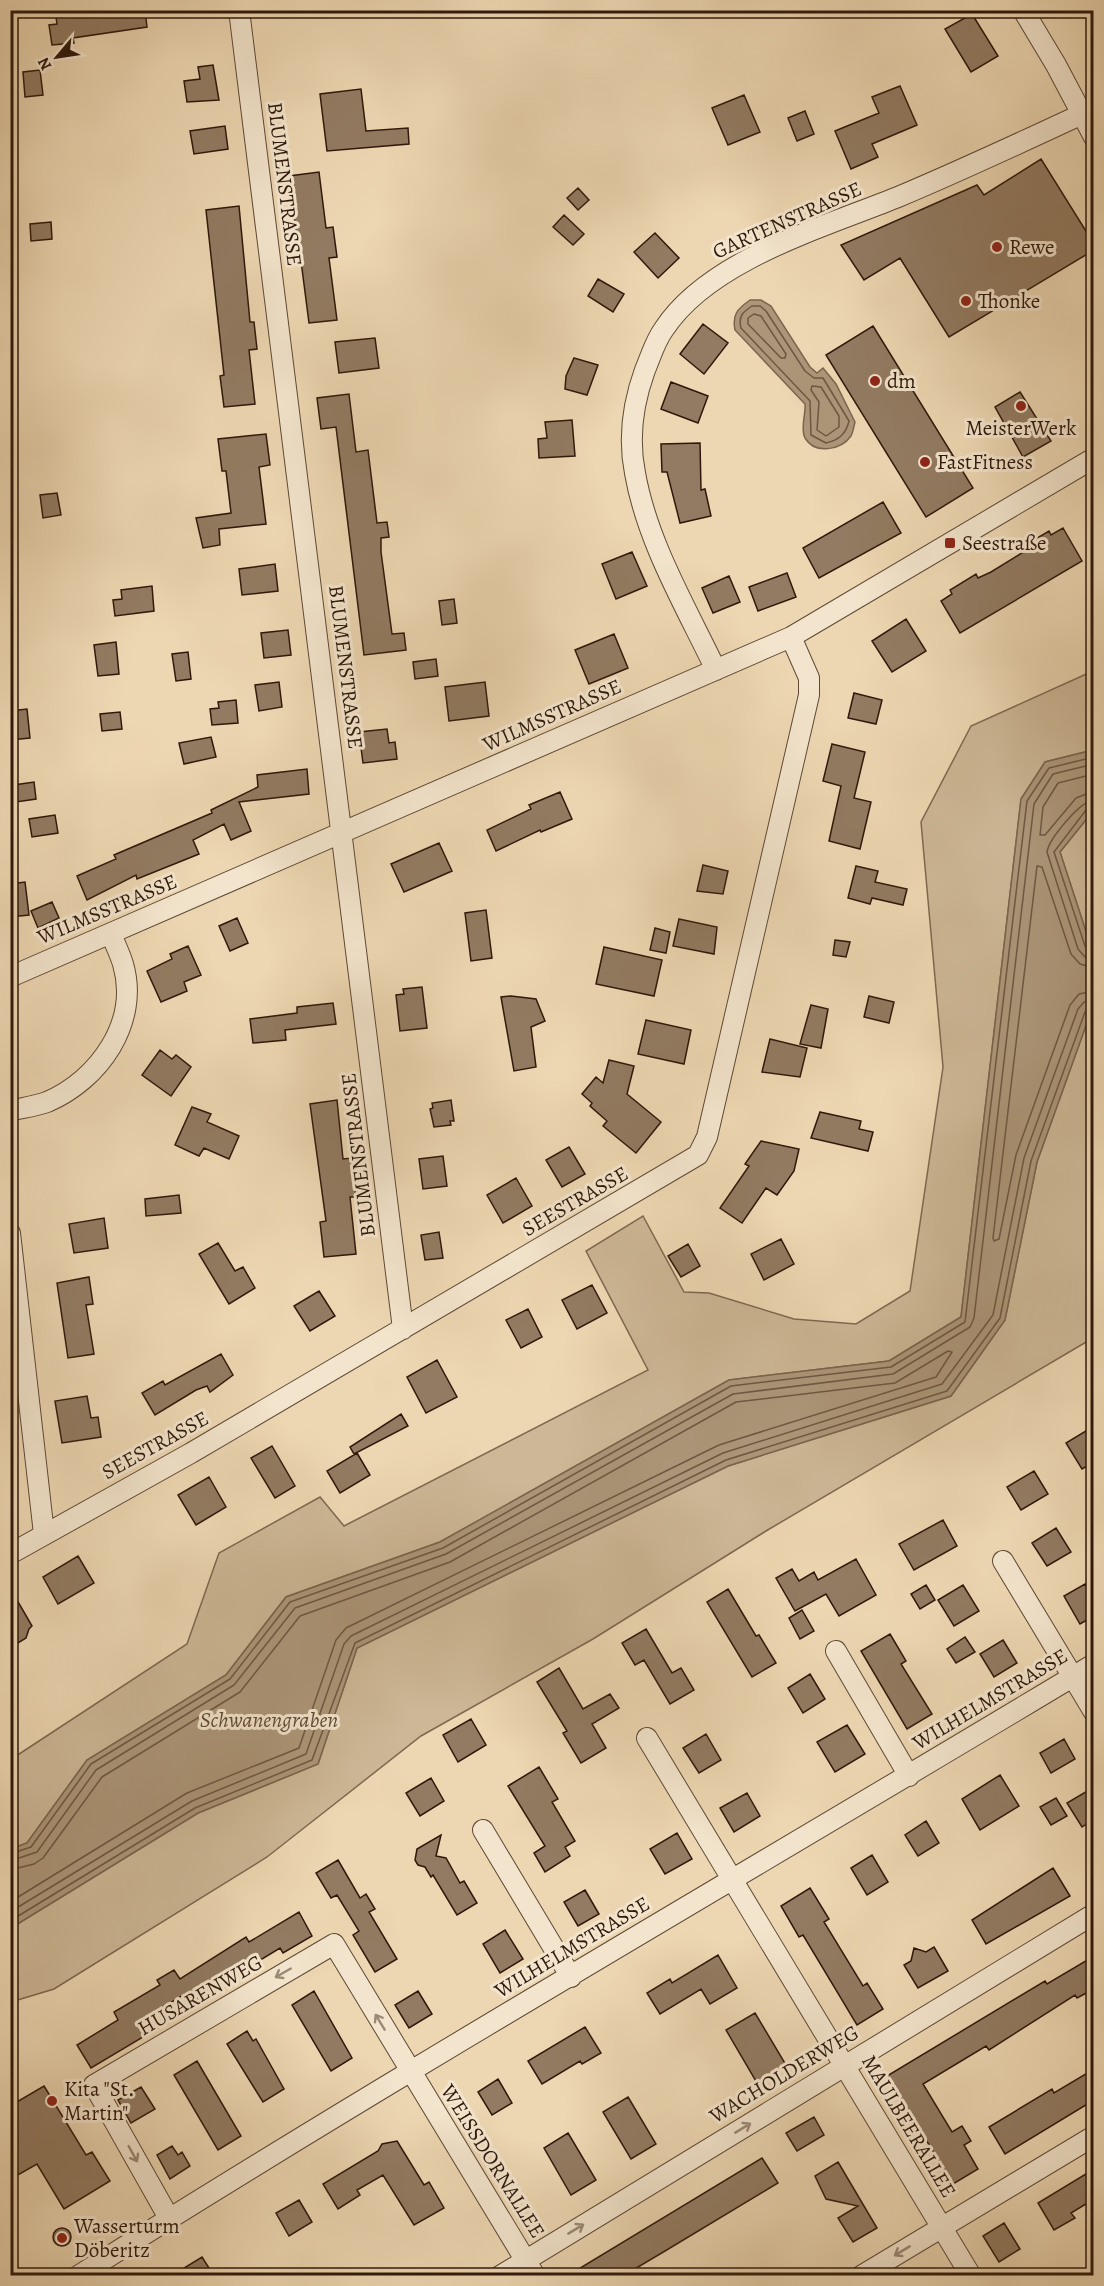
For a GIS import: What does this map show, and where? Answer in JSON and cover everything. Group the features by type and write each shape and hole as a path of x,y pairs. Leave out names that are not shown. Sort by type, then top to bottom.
{"street":[{"name":"BLUMENSTRASSE","path":"239,10 403,1329"},
{"path":"1023,10 1056,65 1080,115 1094,137"},
{"name":"GARTENSTRASSE","path":"716,670 658,548 634,472 632,420 637,392 665,326 692,296 718,276 757,255 936,181 1080,115"},
{"name":"WILMSSTRASSE","path":"10,977 791,637 1094,458"},
{"name":"SEESTRASSE","path":"10,1554 191,1453 698,1155 706,1137 809,695 809,678 791,637"},
{"path":"10,1111 47,1102 95,1071 110,1049 122,1023 126,988 123,964 111,934"},
{"path":"10,1233 17,1344 44,1534"},
{"path":"1003,1561 1094,1712"},
{"path":"836,1651 909,1776"},
{"name":"WILHELMSTRASSE","path":"78,2276 169,2218 732,1878 909,1776 1094,1664"},
{"name":"MAULBEERALLEE","path":"648,1738 971,2276"},
{"path":"483,1830 571,1977"},
{"name":"WACHOLDERWEG","path":"500,2276 531,2267 845,2065 1094,1914"},
{"name":"HUSARENWEG","path":"169,2218 94,2085 334,1944 410,2072"},
{"name":"WEISSDORNALLEE","path":"410,2072 531,2267"},
{"path":"861,2276 1094,2136"}],"shaded area":[{"path":"1093,671 1093,750 1045,762 1021,799 961,1317 889,1361 729,1380 440,1542 286,1597 226,1675 87,1760 27,1843 11,1849 10,1760 187,1644 219,1553 320,1497 344,1526 648,1370 586,1251 643,1216 684,1292 709,1293 794,1319 856,1324 910,1291 943,1067 921,822 971,726"},
{"path":"1093,811 1093,953 1060,852"},
{"path":"1093,1006 1093,1338 766,1531 593,1639 421,1736 267,1857 54,1989 11,2002 11,1928 198,1813 318,1764 357,1648 728,1466 951,1396 1005,1320 1037,1162"}],"water":[{"path":"750,300 761,300 771,306 810,367 817,373 823,368 836,384 855,422 851,436 841,445 821,449 809,443 803,430 805,404 735,330 736,313"},
{"name":"Schwanengraben","path":"1093,750 1093,811 1060,852 1093,953 1093,1006 1037,1162 1005,1320 951,1396 728,1466 357,1648 318,1764 198,1813 11,1928 11,1849 27,1843 87,1760 226,1675 286,1597 440,1542 729,1380 889,1361 961,1317 1021,799 1045,762"}],"building":[{"path":"55,10 145,10 147,27 73,38 74,43 52,45 49,25 57,24"},
{"path":"972,14 998,56 971,72 945,29"},
{"path":"213,65 219,100 187,102 184,81 200,79 198,67"},
{"path":"40,70 43,95 25,97 23,72"},
{"path":"900,86 917,125 872,144 878,157 851,169 835,131 879,113 872,97"},
{"path":"361,89 366,131 408,128 409,144 327,151 320,94"},
{"path":"744,95 760,132 728,145 712,108"},
{"path":"805,111 814,134 797,141 788,118"},
{"path":"225,126 228,149 194,154 190,131"},
{"name":"Rewe","path":"1041,159 1094,244 1094,250 949,337 900,258 864,280 841,245 977,185 984,195"},
{"path":"319,172 326,228 333,227 337,257 329,258 337,320 309,323 301,261 293,262 289,232 296,232 289,176"},
{"path":"578,188 589,200 578,210 567,198"},
{"path":"239,206 250,322 254,322 257,349 249,350 255,404 224,407 220,376 224,375 206,210"},
{"path":"564,215 584,234 573,245 553,227"},
{"path":"51,222 52,239 31,241 30,224"},
{"path":"655,233 679,258 658,278 634,252"},
{"path":"598,279 624,294 613,312 588,296"},
{"path":"703,324 728,343 704,374 680,354"},
{"path":"873,326 973,488 926,517 826,355"},
{"path":"375,338 379,368 339,373 335,342"},
{"path":"574,358 598,365 587,395 565,389 566,376"},
{"path":"671,382 708,396 698,423 661,409"},
{"path":"1020,392 1051,441 1023,457 995,407"},
{"path":"349,394 356,452 368,450 377,523 387,522 389,537 381,538 381,552 392,634 404,633 406,650 364,655 336,427 321,429 317,398"},
{"path":"572,420 575,456 539,458 538,439 547,438 545,422"},
{"path":"266,434 270,465 259,467 266,524 219,529 220,545 203,548 196,518 231,513 226,471 222,471 218,439"},
{"path":"700,443 701,490 705,489 711,516 680,523 667,472 662,472 661,444"},
{"path":"57,493 61,515 43,518 40,495"},
{"path":"883,502 901,533 819,578 803,548"},
{"path":"1063,528 1082,561 960,633 941,601 952,594 950,590 976,574 978,578 991,572 1025,551 1022,547 1049,531 1051,535"},
{"path":"632,552 647,586 616,599 602,564"},
{"path":"275,564 278,591 242,595 239,569"},
{"path":"787,573 796,597 758,611 749,587"},
{"path":"729,576 740,602 713,613 702,588"},
{"path":"152,586 154,611 115,616 113,600 122,599 121,590"},
{"path":"454,599 457,623 442,625 439,601"},
{"path":"906,619 926,651 892,672 872,641"},
{"path":"288,630 291,655 264,658 261,633"},
{"path":"614,634 628,668 589,684 575,650"},
{"path":"116,642 119,674 98,676 94,645"},
{"path":"188,652 191,679 176,681 172,654"},
{"path":"436,659 438,676 415,679 413,662"},
{"path":"279,682 282,707 259,711 255,685"},
{"path":"485,682 489,716 449,721 445,687"},
{"path":"854,693 882,700 876,724 848,718"},
{"path":"236,700 238,723 212,725 210,709 219,708 218,702"},
{"path":"27,709 30,738 10,740 10,711"},
{"path":"120,712 122,729 102,731 100,714"},
{"path":"387,729 389,743 395,742 397,759 363,763 359,732"},
{"path":"211,737 216,757 184,764 179,743"},
{"path":"832,744 865,752 854,798 871,802 860,849 829,841 841,786 823,781"},
{"path":"307,769 309,794 239,802 251,831 231,840 224,824 193,840 199,854 137,879 136,875 87,900 77,876 116,859 114,855 212,813 211,810 258,787 257,775"},
{"path":"34,782 36,799 16,802 14,785"},
{"path":"560,792 572,819 541,832 540,830 496,851 487,830 531,809 529,805"},
{"path":"55,815 58,833 32,837 29,819"},
{"path":"439,843 452,871 404,892 391,864"},
{"path":"703,865 728,871 723,894 697,891"},
{"path":"856,866 878,871 875,882 907,889 903,905 872,898 870,904 848,898"},
{"path":"25,882 29,915 10,917 10,884"},
{"path":"52,902 59,918 38,928 31,911"},
{"path":"486,910 492,958 471,961 465,913"},
{"path":"237,918 248,943 230,951 219,926"},
{"path":"679,919 717,927 714,954 673,946"},
{"path":"655,928 670,932 666,953 650,950"},
{"path":"835,940 850,942 846,957 833,955"},
{"path":"188,946 201,975 184,982 187,991 161,1002 147,971 172,959 170,954"},
{"path":"604,947 662,960 654,996 596,984"},
{"path":"422,987 427,1028 400,1031 396,995 404,994 403,989"},
{"path":"869,996 894,1002 889,1023 864,1017"},
{"path":"501,997 536,999 545,1021 531,1027 536,1067 514,1071"},
{"path":"333,1003 336,1024 285,1030 286,1040 253,1043 250,1019 297,1013 297,1007"},
{"path":"811,1005 828,1009 821,1048 800,1044"},
{"path":"646,1020 691,1030 684,1064 638,1054"},
{"path":"770,1039 807,1048 800,1077 762,1072"},
{"path":"160,1050 172,1059 176,1055 191,1067 171,1096 142,1075"},
{"path":"609,1060 634,1066 627,1094 661,1122 636,1153 603,1126 607,1121 590,1106 592,1103 582,1094 596,1077 603,1083"},
{"path":"337,1100 343,1159 352,1158 356,1197 350,1197 356,1254 324,1257 320,1222 326,1221 310,1104"},
{"path":"451,1100 454,1121 450,1121 451,1125 434,1127 430,1109 433,1108 432,1103"},
{"path":"192,1107 211,1114 207,1122 239,1136 229,1159 204,1148 199,1156 175,1145"},
{"path":"820,1112 861,1121 859,1129 873,1132 868,1151 811,1138"},
{"path":"761,1141 799,1149 794,1171 777,1195 766,1188 742,1223 720,1208 749,1166 745,1164"},
{"path":"569,1147 585,1174 562,1187 546,1160"},
{"path":"443,1156 447,1186 423,1189 419,1159"},
{"path":"516,1178 532,1206 503,1223 487,1195"},
{"path":"179,1195 181,1213 146,1216 145,1199"},
{"path":"104,1218 108,1248 74,1253 69,1224"},
{"path":"439,1232 443,1258 425,1260 421,1235"},
{"path":"781,1239 794,1264 764,1280 751,1254"},
{"path":"218,1243 235,1271 243,1267 255,1288 229,1304 199,1254"},
{"path":"688,1244 700,1266 681,1277 668,1256"},
{"path":"89,1277 93,1304 86,1305 94,1354 68,1358 57,1283"},
{"path":"592,1285 607,1313 577,1329 562,1300"},
{"path":"319,1291 335,1316 310,1331 294,1306"},
{"path":"528,1309 542,1337 521,1348 506,1320"},
{"path":"221,1354 233,1375 210,1392 207,1386 196,1390 155,1415 142,1393 163,1381 165,1385"},
{"path":"437,1360 457,1397 426,1413 407,1377"},
{"path":"87,1396 91,1418 98,1417 101,1437 62,1443 55,1401"},
{"path":"401,1414 408,1426 354,1454 350,1447"},
{"path":"1094,1426 1094,1462 1082,1469 1066,1443"},
{"path":"272,1446 295,1486 275,1498 251,1458"},
{"path":"357,1453 370,1475 340,1493 327,1471"},
{"path":"1034,1471 1048,1494 1021,1510 1007,1487"},
{"path":"209,1477 226,1507 196,1525 178,1495"},
{"path":"943,1520 957,1546 914,1570 899,1544"},
{"path":"1056,1528 1071,1552 1047,1566 1032,1543"},
{"path":"78,1556 94,1583 58,1604 43,1577"},
{"path":"856,1559 876,1595 839,1616 826,1594 795,1611 776,1578 792,1569 799,1581 814,1572 818,1580"},
{"path":"1085,1584 1094,1598 1094,1616 1080,1624 1064,1596"},
{"path":"926,1585 935,1600 920,1609 911,1594"},
{"path":"963,1585 979,1611 954,1626 938,1600"},
{"path":"10,1588 32,1626 26,1638 10,1648"},
{"path":"728,1589 756,1636 759,1635 776,1663 752,1677 707,1602"},
{"path":"802,1610 814,1631 800,1639 789,1618"},
{"path":"646,1629 672,1673 681,1668 694,1690 670,1704 644,1660 635,1665 622,1643"},
{"path":"890,1634 906,1661 901,1664 932,1714 907,1729 861,1651"},
{"path":"965,1637 975,1652 956,1663 947,1649"},
{"path":"1003,1640 1017,1663 994,1677 980,1654"},
{"path":"559,1668 583,1709 610,1694 619,1708 592,1724 606,1748 581,1763 563,1733 567,1731 537,1682"},
{"path":"810,1674 825,1699 803,1713 788,1688"},
{"path":"471,1719 486,1745 458,1762 443,1735"},
{"path":"847,1725 865,1754 835,1772 817,1742"},
{"path":"706,1734 721,1760 699,1773 683,1748"},
{"path":"1064,1739 1075,1759 1051,1773 1040,1753"},
{"path":"539,1767 558,1799 552,1802 575,1841 565,1847 570,1856 545,1872 534,1853 545,1846 508,1786"},
{"path":"1000,1775 1019,1806 980,1830 962,1799"},
{"path":"431,1778 444,1801 420,1816 406,1793"},
{"path":"1094,1787 1094,1819 1082,1827 1067,1803"},
{"path":"747,1793 760,1816 734,1832 720,1808"},
{"path":"1056,1798 1067,1816 1051,1825 1040,1807"},
{"path":"926,1821 939,1843 918,1856 905,1835"},
{"path":"677,1833 692,1859 665,1874 650,1849"},
{"path":"441,1835 436,1856 446,1858 460,1883 464,1881 477,1903 457,1915 433,1875 431,1877 425,1867 418,1865 415,1860 417,1849"},
{"path":"872,1855 888,1882 867,1895 851,1868"},
{"path":"338,1860 360,1898 366,1894 375,1909 369,1912 397,1959 375,1972 353,1935 359,1931 337,1895 331,1898 316,1873"},
{"path":"1053,1868 1070,1896 986,1944 972,1920"},
{"path":"810,1888 829,1919 824,1922 863,1986 867,1983 883,2009 857,2025 803,1935 799,1937 781,1906"},
{"path":"585,1890 599,1914 578,1926 564,1902"},
{"path":"299,1912 312,1936 283,1953 280,1948 216,1987 219,1991 196,2005 188,1992 150,2015 158,2028 91,2068 77,2045 118,2020 114,2012 160,1985 157,1980 174,1970 180,1979 246,1937 249,1942"},
{"path":"505,1930 523,1959 500,1973 483,1944"},
{"path":"934,1947 948,1971 918,1988 904,1965 911,1961 914,1948 926,1952"},
{"path":"718,1955 737,1988 710,2004 701,1989 660,2014 647,1993 670,1979 672,1983"},
{"path":"1094,1956 1094,1989 1077,1998 1075,1995 989,2050 986,2046 923,2084 952,2132 962,2126 971,2141 964,2145 978,2169 953,2184 887,2076 1045,1981 1047,1984"},
{"path":"314,1991 352,2058 331,2071 292,2005"},
{"path":"418,1991 432,2014 409,2028 395,2005"},
{"path":"755,2013 786,2065 757,2083 726,2030"},
{"path":"585,2027 601,2053 582,2064 580,2061 542,2084 528,2061"},
{"path":"247,2031 253,2041 256,2039 284,2089 263,2102 227,2044"},
{"path":"197,2061 241,2136 218,2150 174,2075"},
{"path":"1094,2069 1094,2100 1005,2154 989,2127 1052,2089 1054,2093"},
{"path":"498,2079 512,2103 492,2115 478,2092"},
{"path":"44,2086 86,2155 92,2152 110,2181 64,2209 37,2164 16,2176 10,2167 10,2106"},
{"path":"141,2087 155,2109 131,2123 118,2100"},
{"path":"628,2097 656,2144 631,2159 603,2112"},
{"path":"814,2117 824,2135 797,2151 786,2133"},
{"path":"568,2133 596,2180 571,2195 544,2148"},
{"path":"397,2141 424,2185 429,2182 444,2208 414,2225 383,2175 357,2190 360,2195 338,2209 323,2184 378,2151 382,2144"},
{"path":"172,2146 178,2155 182,2152 190,2166 170,2179 157,2155"},
{"path":"762,2158 778,2183 623,2276 567,2276"},
{"path":"838,2162 877,2228 853,2242 838,2218 858,2206 826,2199 815,2176"},
{"path":"1094,2169 1094,2199 1071,2213 1075,2218 1054,2230 1038,2203"},
{"path":"299,2200 312,2222 289,2236 276,2213"},
{"path":"1004,2223 1020,2249 999,2262 983,2236"},
{"name":"Wasserturm Döberitz","path":"62,2228 68,2231 71,2237 68,2243 62,2246 56,2243 53,2237 56,2231"},
{"path":"202,2257 214,2276 171,2276"}],"place":[{"name":"Rewe","path":"997,247"},
{"name":"Thonke","path":"966,301"},
{"name":"dm","path":"875,381"},
{"name":"MeisterWerk","path":"1021,406"},
{"name":"FastFitness","path":"925,462"},
{"name":"Seestraße","path":"950,543"},
{"name":"Kita \"St. Martin\"","path":"52,2101"},
{"name":"Wasserturm Döberitz","path":"62,2238"}]}
